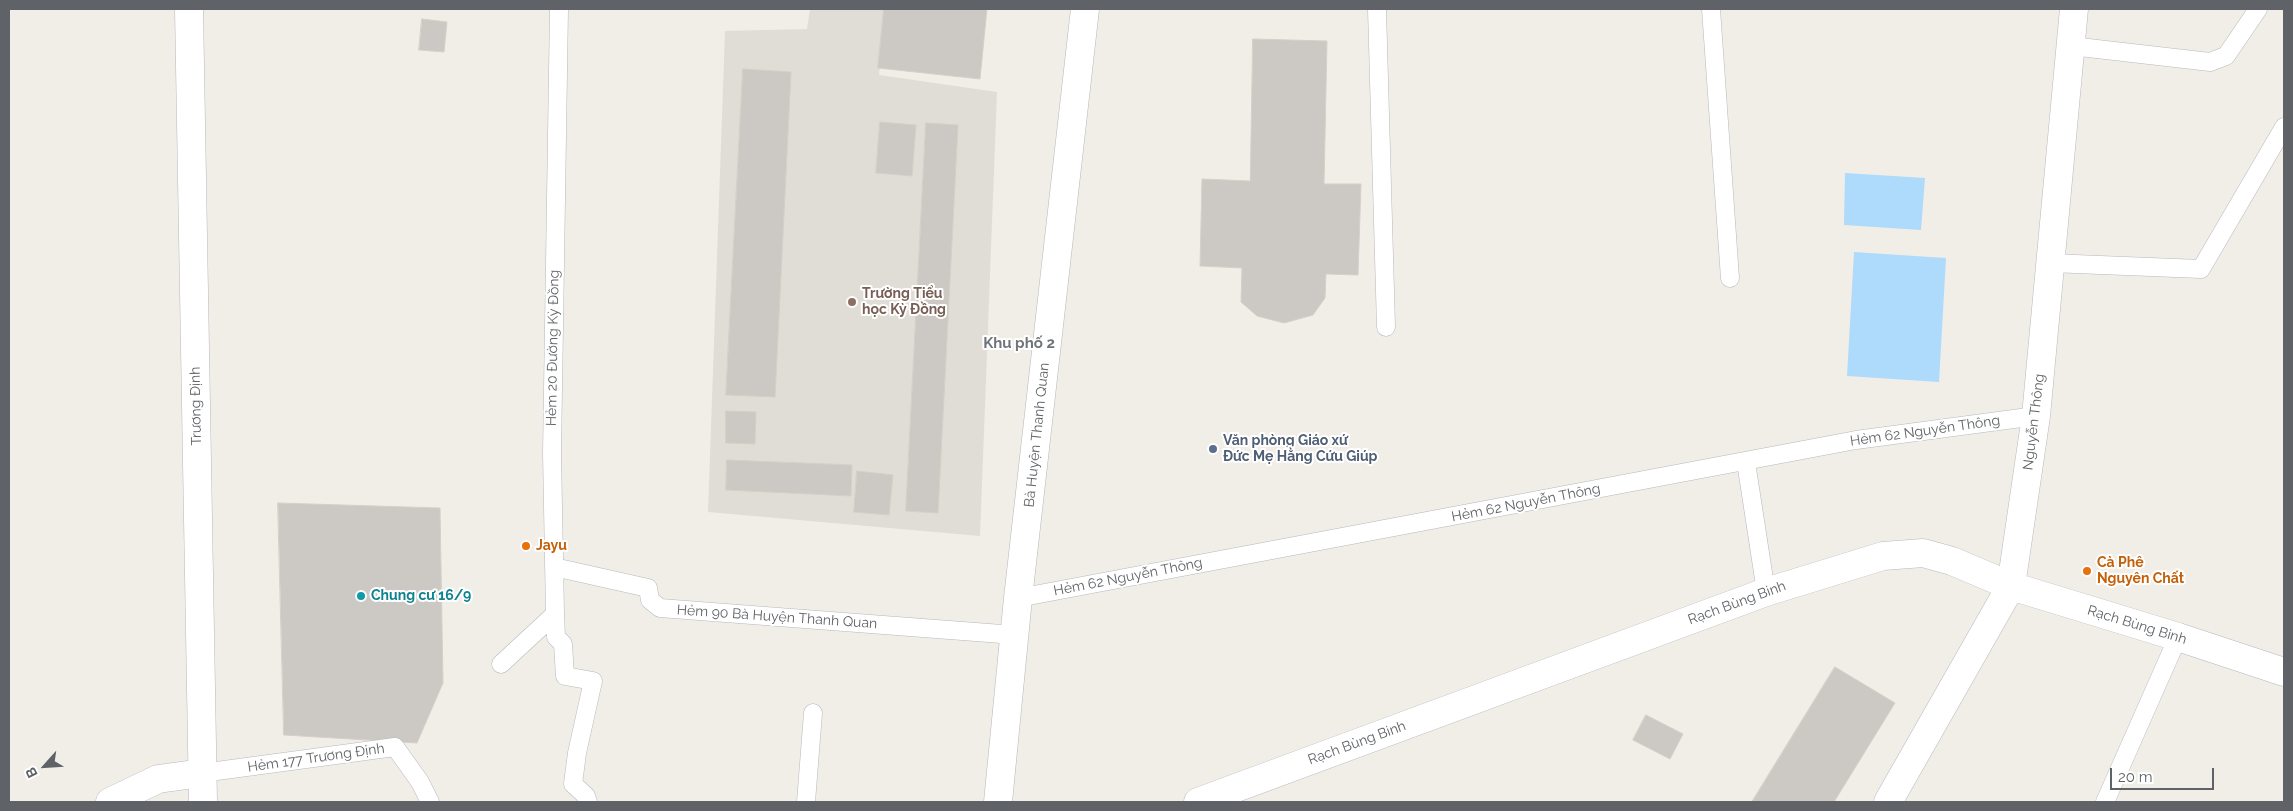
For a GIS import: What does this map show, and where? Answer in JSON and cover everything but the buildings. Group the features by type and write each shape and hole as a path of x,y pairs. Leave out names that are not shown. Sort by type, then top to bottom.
{"street":[{"name":"Trương Định","path":"189,9 203,802"},
{"name":"Bà Huyện Thanh Quan","path":"998,802 1018,598 1085,9"},
{"name":"Nguyễn Thông","path":"1888,802 2011,586 2036,416 2074,9"},
{"name":"Rạch Bùng Binh","path":"1198,802 1229,797 1766,592 1883,556 1923,553 1952,560 2011,586 2178,637 2284,672"},
{"path":"110,802 158,778 202,773"}],"lane":[{"name":"Hẻm 20 Đường Kỳ Ðồng","path":"559,9 552,453 555,614 556,637 563,644 565,676 593,681 577,753 573,784 586,796 588,802"},
{"path":"1377,9 1386,327"},
{"path":"1711,9 1730,278"},
{"path":"2071,46 2210,62 2226,56 2258,9"},
{"path":"2050,263 2201,269 2284,127"},
{"name":"Hẻm 62 Nguyễn Thông","path":"1018,598 1856,440 2036,416"},
{"path":"1746,462 1766,592"},
{"name":"Hẻm 90 Bà Huyện Thanh Quan","path":"554,567 648,588 650,600 660,608 1015,635"},
{"path":"501,664 555,614"},
{"path":"2105,802 2178,637"},
{"path":"806,802 813,713"},
{"name":"Hẻm 177 Trương Định","path":"202,773 395,747 420,782 430,802"}],"shaded area":[{"name":"Trường Tiểu học Kỳ Đồng","path":"810,9 886,9 879,75 997,92 980,536 708,512 725,31 807,29"}],"water":[{"path":"1845,173 1925,178 1921,230 1844,225"},
{"path":"1854,252 1946,258 1939,382 1847,376"}],"place":[{"name":"Trường Tiểu học Kỳ Đồng","path":"852,302"},
{"name":"Văn phòng Giáo xứ Đức Mẹ Hằng Cứu Giúp","path":"1213,449"},
{"name":"Jayu","path":"526,546"},
{"name":"Cà Phê Nguyên Chất","path":"2087,571"},
{"name":"Chung cư 16/9","path":"361,596"}],"district":[{"name":"Khu phố 2","path":"1019,343"}]}
